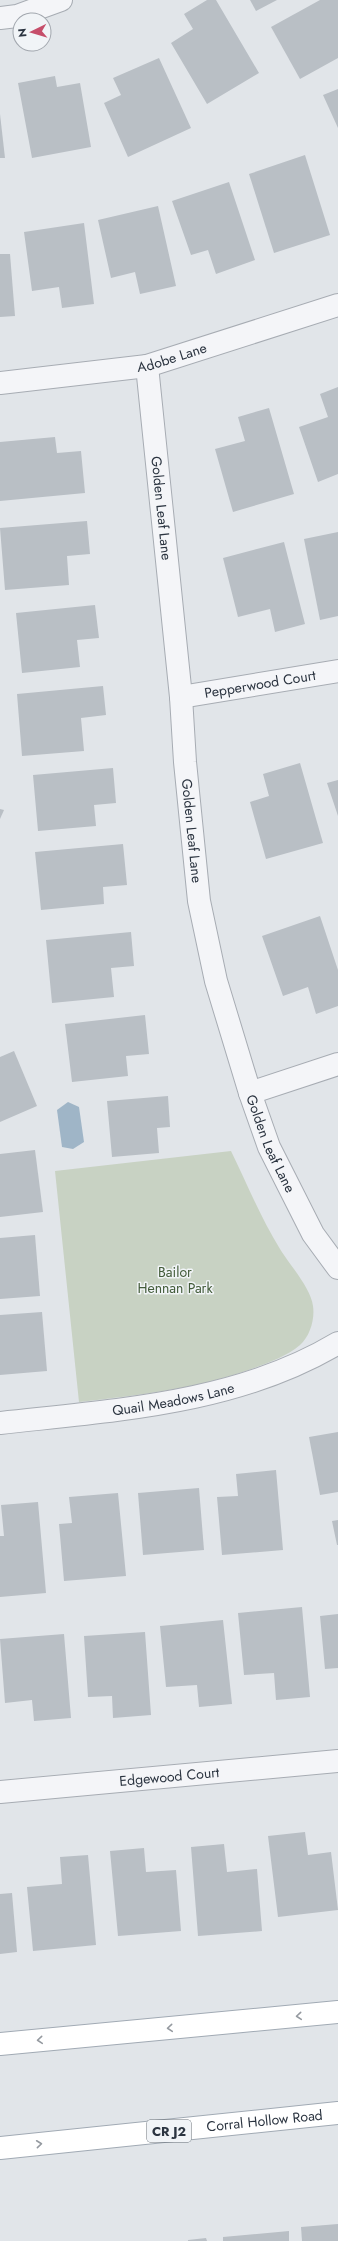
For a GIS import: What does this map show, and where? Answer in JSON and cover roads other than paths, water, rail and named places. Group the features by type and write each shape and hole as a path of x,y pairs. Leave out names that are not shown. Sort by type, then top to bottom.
{"main road":[{"path":"0,2044 338,2012"},
{"name":"Corral Hollow Road","path":"0,2148 338,2113"}],"street":[{"path":"0,18 18,16 61,0"},
{"name":"Adobe Lane","path":"0,383 147,366 338,305"},
{"name":"Golden Leaf Lane","path":"147,366 181,697 185,762 199,901 216,980 250,1093 269,1147 313,1234 338,1268"},
{"name":"Pepperwood Court","path":"181,697 338,671"},
{"path":"250,1093 338,1064"},
{"name":"Quail Meadows Lane","path":"0,1423 162,1404 223,1392 310,1360 338,1343"},
{"name":"Edgewood Court","path":"0,1792 338,1761"}],"water":[{"path":"68,1102 79,1107 84,1142 73,1149 62,1147 57,1110"}],"park label":[{"name":"Bailor Hennan Park","path":"175,1280"}]}
